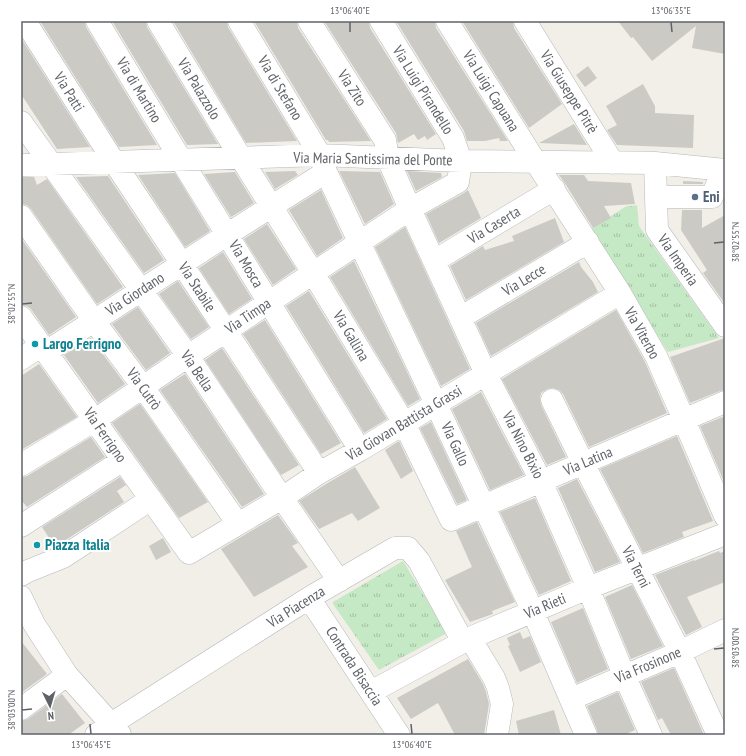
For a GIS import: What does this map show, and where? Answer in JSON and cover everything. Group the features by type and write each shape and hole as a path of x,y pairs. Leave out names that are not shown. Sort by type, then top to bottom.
{"street":[{"name":"Via Patti","path":"25,21 114,162"},
{"name":"Via di Martino","path":"97,21 181,160"},
{"name":"Via Palazzolo","path":"158,21 241,158"},
{"name":"Via di Stefano","path":"239,21 323,164"},
{"name":"Via Zito","path":"309,21 385,140 388,159"},
{"name":"Via Luigi Pirandello","path":"381,21 453,138 462,161"},
{"name":"Via Luigi Capuana","path":"447,21 535,162"},
{"name":"Via Giuseppe Pitrè","path":"525,21 613,162"},
{"name":"Via Bella","path":"21,122 188,356 339,581"},
{"name":"Via Maria Santissima del Ponte","path":"21,165 241,158 323,164 388,159 655,163 724,170"},
{"name":"Via Gallina","path":"241,158 272,206 404,423 451,520"},
{"name":"Via Nino Bixio","path":"388,159 486,374 541,481 651,735"},
{"name":"Via Mosca","path":"181,160 360,450"},
{"name":"Via Timpa","path":"21,465 94,420 410,209 458,182 462,161"},
{"name":"Via Stabile","path":"114,162 319,473"},
{"name":"Via Viterbo","path":"535,162 554,189 620,293 656,356 725,516"},
{"name":"Via Imperia","path":"655,163 657,230 725,326"},
{"name":"Via Giordano","path":"44,349 94,321 272,206 323,164"},
{"name":"Via Gallo","path":"323,164 533,612 586,735"},
{"path":"656,197 712,197 724,170"},
{"name":"Via Caserta","path":"434,261 554,189"},
{"name":"Via Cutrò","path":"21,216 94,321 143,387 238,524"},
{"name":"Via Lecce","path":"460,318 588,242"},
{"name":"Via Giovan Battista Grassi","path":"188,553 282,498 319,473 360,450 620,293"},
{"name":"Via Ferrigno","path":"21,317 188,553"},
{"path":"21,359 44,349"},
{"name":"Via Terni","path":"552,400 680,652 718,735"},
{"name":"Via Latina","path":"451,520 725,402"},
{"path":"28,522 123,460"},
{"path":"21,575 63,557 151,499"},
{"name":"Via Rieti","path":"371,692 466,640 588,588 725,534"},
{"name":"Via Piacenza","path":"109,731 309,598 395,548 408,548 419,561 466,640"},
{"path":"21,597 34,624 67,675 109,731"},
{"name":"Contrada Bisaccia","path":"309,598 398,735"},
{"name":"Via Frosinone","path":"570,699 680,652 725,630"},
{"path":"466,640 494,678 498,688 502,704 497,735"},
{"path":"21,709 67,675"}],"green space":[{"path":"637,205 639,226 719,338 668,352 591,229 625,207"},
{"path":"403,561 447,633 379,670 333,602"}],"building":[{"path":"40,21 85,21 86,27 157,145 119,147"},
{"path":"112,21 146,21 147,27 218,144 187,145"},
{"path":"173,21 227,21 228,27 297,141 246,143"},
{"path":"254,21 297,21 298,28 371,141 329,142 326,140"},
{"path":"324,21 369,21 370,28 436,134 427,140 425,136 418,140 414,134 398,143 396,133"},
{"path":"396,21 435,21 436,28 508,141 500,141 499,138 485,141 467,141 464,131"},
{"path":"462,21 513,21 514,28 562,104 529,128"},
{"path":"618,21 725,21 725,54 692,48 696,26 652,61"},
{"path":"21,38 90,147 57,149 21,94"},
{"path":"588,66 597,78 585,87 576,75"},
{"path":"643,84 655,106 655,113 694,115 693,148 617,145 607,130 617,125 606,106"},
{"path":"574,124 587,145 539,143"},
{"path":"295,171 298,175 275,189 265,172"},
{"path":"339,171 380,172 394,204 365,224"},
{"path":"407,171 441,173 442,177 416,191"},
{"path":"235,172 254,203 231,217 204,174"},
{"path":"175,173 210,231 185,247 138,175"},
{"path":"559,175 584,175 588,181 631,183 635,204 604,206 611,218 593,228"},
{"path":"108,176 164,260 144,273 76,177"},
{"path":"21,177 34,177 37,185 47,179 123,287 97,304 31,209 27,205 21,204"},
{"path":"683,181 703,182 703,184 683,184"},
{"path":"321,190 343,238 317,256 289,210"},
{"path":"468,190 481,218 439,243 426,214"},
{"path":"682,210 702,210 702,228 725,215 725,304 703,273 707,270 681,230"},
{"path":"555,218 564,242 466,300 450,266 483,246 485,250 514,241 512,236"},
{"path":"267,224 296,269 273,285 244,239"},
{"path":"405,227 470,369 441,386 375,247"},
{"path":"21,238 76,317 49,335 31,309 27,306 21,305"},
{"path":"223,252 252,299 229,314 199,268"},
{"path":"354,261 420,399 408,406 330,277"},
{"path":"579,262 598,292 491,356 476,323"},
{"path":"178,281 209,327 191,339 159,294"},
{"path":"309,291 387,419 364,433 286,306"},
{"path":"138,307 170,353 146,370 112,324"},
{"path":"616,310 645,362 667,413 589,447 563,394 559,390 553,388 547,389 541,393 541,405 566,457 547,465 502,379"},
{"path":"265,320 341,443 321,454 243,334"},
{"path":"91,338 125,384 98,403 64,355"},
{"path":"725,338 725,390 690,403 670,357"},
{"path":"222,348 299,465 281,475 205,360"},
{"path":"39,364 77,417 21,450 21,376"},
{"path":"185,374 264,494 242,507 160,390"},
{"path":"481,392 524,475 490,490 452,409"},
{"path":"140,404 208,502 179,518 112,423"},
{"path":"725,416 725,484 700,426"},
{"path":"431,422 467,500 457,504 420,428"},
{"path":"677,436 713,521 682,532 684,537 643,553 600,469"},
{"path":"91,437 105,457 27,507 21,500 21,477 27,476"},
{"path":"399,441 413,471 401,479 385,450"},
{"path":"355,467 380,508 358,521 352,513 319,529 299,501"},
{"path":"120,477 126,485 117,491 124,502 55,547 42,527"},
{"path":"577,479 620,562 595,572 558,488"},
{"path":"535,498 571,581 539,595 500,512"},
{"path":"278,515 298,543 292,546 308,567 254,597 221,549"},
{"path":"477,522 515,602 492,611 493,614 470,622 445,580 472,567 456,531"},
{"path":"163,538 171,552 156,560 149,546"},
{"path":"719,551 720,553 725,551 725,582 687,597 702,627 686,635 655,575"},
{"path":"632,585 663,646 631,659 605,597"},
{"path":"583,608 608,669 577,683 551,622"},
{"path":"520,632 523,639 530,636 541,662 520,672 508,646 510,645 507,638"},
{"path":"21,641 47,674 21,693"},
{"path":"468,659 483,684 489,704 484,735 455,735 438,703 411,719 397,698"},
{"path":"674,668 704,735 671,735 662,718 658,720 641,682"},
{"path":"618,692 635,730 624,735 598,735 587,706"},
{"path":"62,694 85,723 68,735 21,735 21,721 28,719"},
{"path":"554,710 561,735 519,735 516,721"}],"place":[{"name":"Eni","path":"695,197"},
{"name":"Largo Ferrigno","path":"35,344"},
{"name":"Piazza Italia","path":"37,545"}]}
